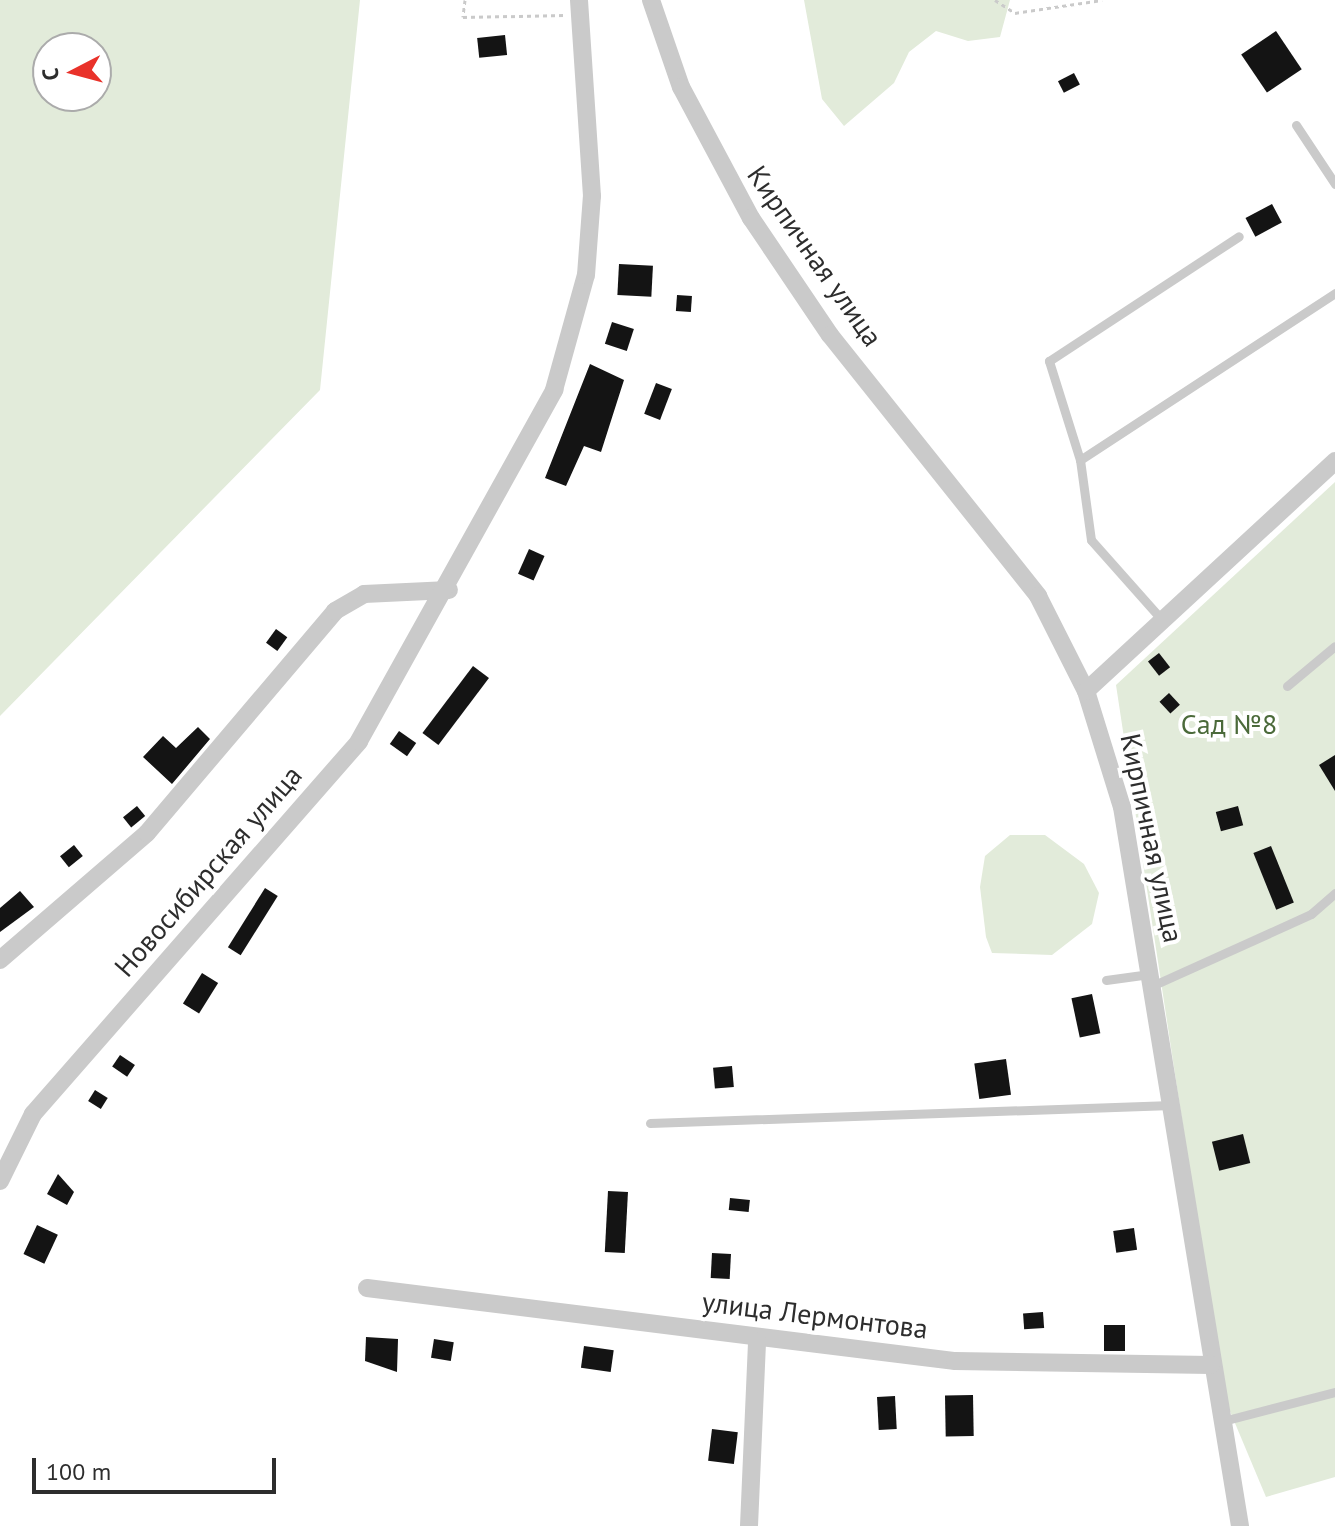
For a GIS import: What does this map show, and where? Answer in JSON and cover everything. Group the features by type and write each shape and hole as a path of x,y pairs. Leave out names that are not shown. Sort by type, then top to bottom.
{"street":[{"name":"Новосибирская улица","path":"0,1181 33,1114 359,741 449,590 554,390 586,275 592,196 579,0"},
{"name":"Кирпичная улица","path":"651,0 681,87 751,218 830,335 1038,596 1086,691 1122,807 1153,980 1220,1422 1240,1526"},
{"path":"1086,691 1334,464"},
{"path":"0,960 158,821 335,611 364,594 449,590"},
{"name":"улица Лермонтова","path":"367,1288 581,1309 757,1341 818,1340 1042,1368 1211,1365"},
{"path":"749,1526 757,1341"}],"lane":[{"path":"1296,125 1335,184"},
{"path":"1163,621 1091,540 1080,460 1049,361 1239,236"},
{"path":"1080,460 1335,293"},
{"path":"1287,686 1335,646"},
{"path":"1106,980 1153,980 1311,914 1335,893"},
{"path":"650,1123 1172,1105"},
{"path":"1220,1422 1335,1392"}],"path":[{"path":"465,0 463,17 559,13 579,21"},
{"path":"995,0 1015,13 1102,0"}],"green space":[{"path":"0,0 360,0 320,390 0,716"},
{"path":"804,0 1010,0 1000,37 968,41 936,31 909,52 894,83 844,126 822,99"},
{"name":"Сад №8","path":"1335,482 1335,1477 1266,1497 1224,1397 1116,685"},
{"path":"1010,835 1045,835 1084,864 1099,893 1092,924 1052,955 992,953 986,937 980,887 985,856"}],"building":[{"path":"1276,31 1302,69 1267,93 1241,54"},
{"path":"505,35 507,55 479,58 477,38"},
{"path":"1074,73 1080,85 1064,93 1058,81"},
{"path":"1272,204 1282,223 1255,237 1246,218"},
{"path":"619,264 653,266 651,297 617,295"},
{"path":"677,295 692,296 691,312 676,311"},
{"path":"612,322 634,329 627,351 605,344"},
{"path":"590,364 624,380 601,452 584,446 566,486 545,478"},
{"path":"656,383 672,389 660,420 644,414"},
{"path":"529,549 545,556 534,581 518,574"},
{"path":"276,629 287,637 277,651 266,643"},
{"path":"1159,653 1170,667 1159,676 1148,662"},
{"path":"473,666 489,678 438,745 422,733"},
{"path":"1169,693 1180,705 1170,714 1159,702"},
{"path":"198,727 210,739 172,784 143,757 163,736 176,748"},
{"path":"399,731 416,743 407,756 390,744"},
{"path":"1335,755 1335,791 1319,765"},
{"path":"137,806 145,816 131,827 123,817"},
{"path":"1238,806 1243,825 1221,831 1216,812"},
{"path":"74,845 83,856 69,867 60,856"},
{"path":"1271,846 1294,903 1276,910 1253,853"},
{"path":"265,888 278,896 241,955 228,947"},
{"path":"20,891 34,907 0,932 0,908"},
{"path":"202,973 218,983 199,1014 183,1004"},
{"path":"1092,994 1100,1033 1080,1037 1071,998"},
{"path":"120,1055 135,1065 127,1077 112,1067"},
{"path":"1006,1059 1011,1095 979,1099 974,1063"},
{"path":"732,1066 734,1087 715,1089 713,1068"},
{"path":"95,1090 108,1098 101,1109 88,1101"},
{"path":"1243,1134 1250,1163 1219,1171 1212,1142"},
{"path":"58,1174 74,1192 67,1205 47,1194"},
{"path":"608,1191 628,1192 625,1253 605,1252"},
{"path":"730,1198 750,1200 749,1212 729,1210"},
{"path":"37,1225 58,1235 44,1264 23,1254"},
{"path":"1134,1228 1137,1250 1116,1253 1113,1231"},
{"path":"712,1253 731,1254 730,1279 711,1278"},
{"path":"1043,1312 1044,1328 1024,1329 1023,1313"},
{"path":"1104,1325 1125,1325 1125,1351 1104,1351"},
{"path":"366,1337 398,1339 397,1372 365,1361"},
{"path":"434,1339 454,1342 451,1361 431,1358"},
{"path":"584,1346 614,1350 611,1372 581,1368"},
{"path":"945,1395 973,1395 974,1436 946,1436"},
{"path":"895,1396 897,1429 879,1430 877,1397"},
{"path":"712,1429 738,1432 734,1464 708,1461"}]}
